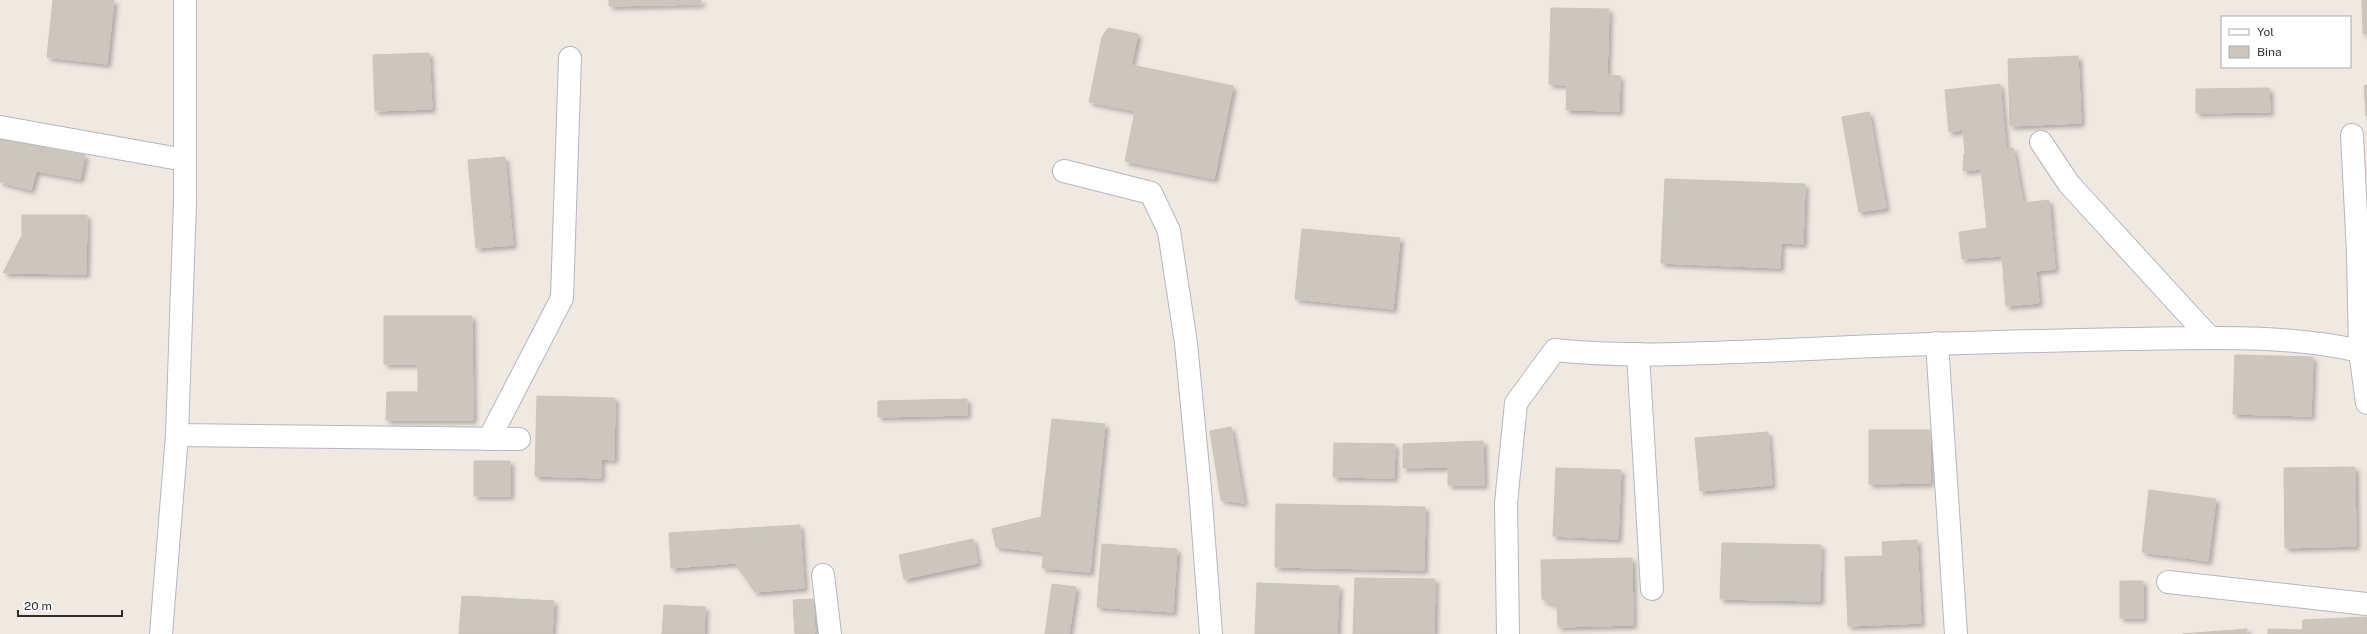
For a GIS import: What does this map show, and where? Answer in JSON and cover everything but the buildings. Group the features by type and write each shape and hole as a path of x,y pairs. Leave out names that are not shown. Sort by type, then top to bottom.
{"street":[{"path":"161,634 177,435 185,160 185,0"},
{"path":"489,439 562,298 570,58"},
{"path":"0,127 185,160"},
{"path":"2352,135 2358,253 2360,351 2367,403"},
{"path":"2042,142 2068,184 2210,338"},
{"path":"1064,171 1151,193 1169,231 1186,343 1200,489 1211,634"},
{"path":"1508,634 1506,503 1516,403 1555,350 1599,355 1937,344 2236,338 2336,346 2360,351"},
{"path":"1937,344 1956,634"},
{"path":"1638,354 1652,589"},
{"path":"177,435 519,439"},
{"path":"823,575 830,634"},
{"path":"2168,582 2367,604"}]}
